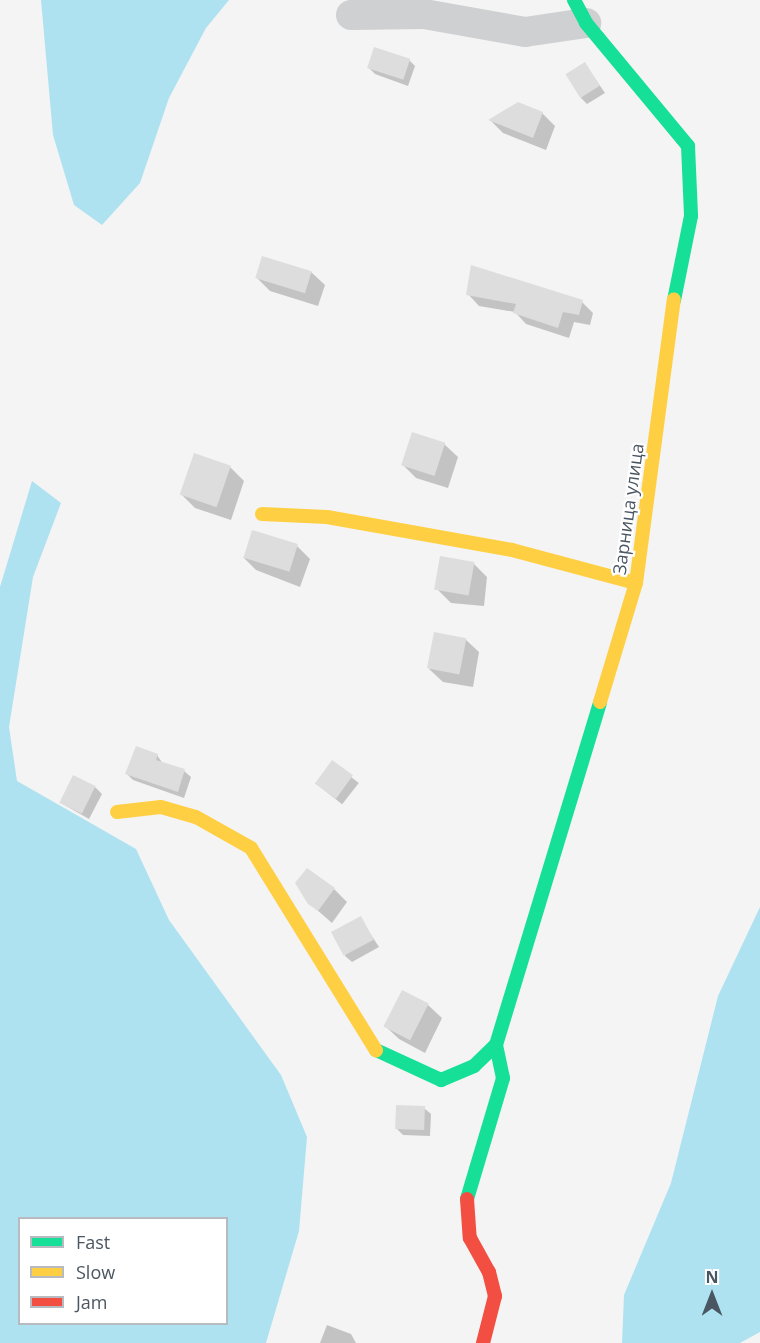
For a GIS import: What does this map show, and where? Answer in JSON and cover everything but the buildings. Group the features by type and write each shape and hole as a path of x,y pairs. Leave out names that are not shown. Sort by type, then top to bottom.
{"street":[{"path":"351,15 424,14 525,32 580,11"},
{"name":"Зарница улица","path":"496,1046 636,583 672,309 692,216 688,146 580,11"},
{"path":"262,514 327,517 512,550 636,583"},
{"path":"117,812 170,810 196,817 251,848 378,1053 441,1080 474,1066 496,1046 503,1078 467,1197 470,1238 489,1272 495,1296 483,1343"}],"water":[{"path":"41,0 229,0 206,28 169,98 140,183 102,225 74,205 53,135"},
{"path":"32,481 61,503 33,577 9,727 17,781 136,849 169,920 281,1075 307,1137 299,1231 266,1343 0,1343 0,587"},
{"path":"760,907 760,1332 740,1343 622,1343 624,1295 671,1183 718,996"}],"traffic: fast":[{"path":"574,0 586,23 688,146 691,216 674,300"},
{"path":"467,1199 503,1078 496,1045 600,702"},
{"path":"376,1050 441,1080 474,1066 496,1045"}],"traffic: slow":[{"path":"600,702 636,583 674,300"},
{"path":"262,514 327,517 512,550 636,583"},
{"path":"117,812 161,807 196,817 251,848 376,1050"}],"traffic: jam":[{"path":"467,1199 470,1238 489,1272 495,1296 483,1343"}]}
